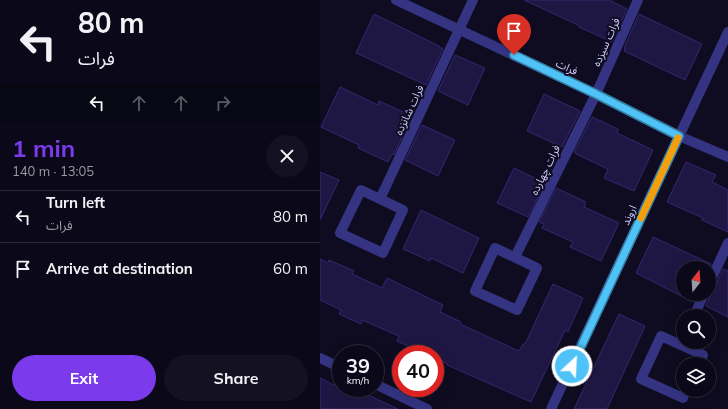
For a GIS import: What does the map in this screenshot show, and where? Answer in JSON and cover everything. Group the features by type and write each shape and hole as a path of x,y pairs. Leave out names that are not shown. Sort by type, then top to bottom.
{"street":[{"name":"فرات","path":"396,0 596,94 679,136 728,157"},
{"name":"فرات شانزده","path":"380,199 473,0"},
{"name":"فرات سیزده","path":"596,94 638,0"},
{"name":"اروند","path":"551,409 728,32"},
{"name":"فرات چهارده","path":"515,257 596,94"},
{"path":"361,190 380,199 402,210 383,253 340,233 361,190"},
{"path":"716,269 728,243"},
{"path":"495,248 515,257 537,268 517,310 475,291 495,248"},
{"path":"676,340 661,336 641,379 676,395"},
{"path":"693,349 703,355 702,357"},
{"path":"320,358 332,364"},
{"path":"384,388 427,409"}],"building":[{"path":"524,0 609,0 627,9 612,42"},
{"path":"374,14 443,49 426,85 356,53"},
{"path":"639,14 702,44 685,80 624,51"},
{"path":"455,55 485,68 468,105 438,91"},
{"path":"340,87 378,105 379,101 410,115 410,119 394,155 392,154 388,162 358,148 359,145 321,127"},
{"path":"544,94 580,111 562,147 527,131"},
{"path":"592,117 618,129 617,133 653,150 634,191 604,178 608,169 574,152"},
{"path":"422,125 455,140 438,176 405,160"},
{"path":"686,162 716,175 712,182 728,190 728,232 702,220 703,218 667,202"},
{"path":"514,168 545,183 528,217 497,203"},
{"path":"320,172 339,180 320,220"},
{"path":"556,188 586,202 584,207 619,223 601,261 570,247 573,242 542,228 544,224 539,222"},
{"path":"421,210 479,238 463,273 431,258 430,261 403,249"},
{"path":"653,237 705,261 676,261 676,293 636,273"},
{"path":"320,259 328,263 329,260 354,271 352,274 382,288 387,278 443,305 440,312 461,322 460,324 519,351 523,344 525,344 553,284 583,298 568,332 565,330 531,402 447,365 448,364 444,362 444,345 406,345 397,341 399,336 362,320 361,324 339,314 341,310 320,300"},
{"path":"723,269 728,271 728,317 716,311 716,309 706,306 708,301 716,301 716,285"},
{"path":"619,314 645,326 607,409 574,409"},
{"path":"320,378 332,384 332,397 372,397 398,409 320,409"}],"slow traffic":[{"path":"641,218 678,138"}],"route":[{"path":"514,55 679,136 572,366"}]}
